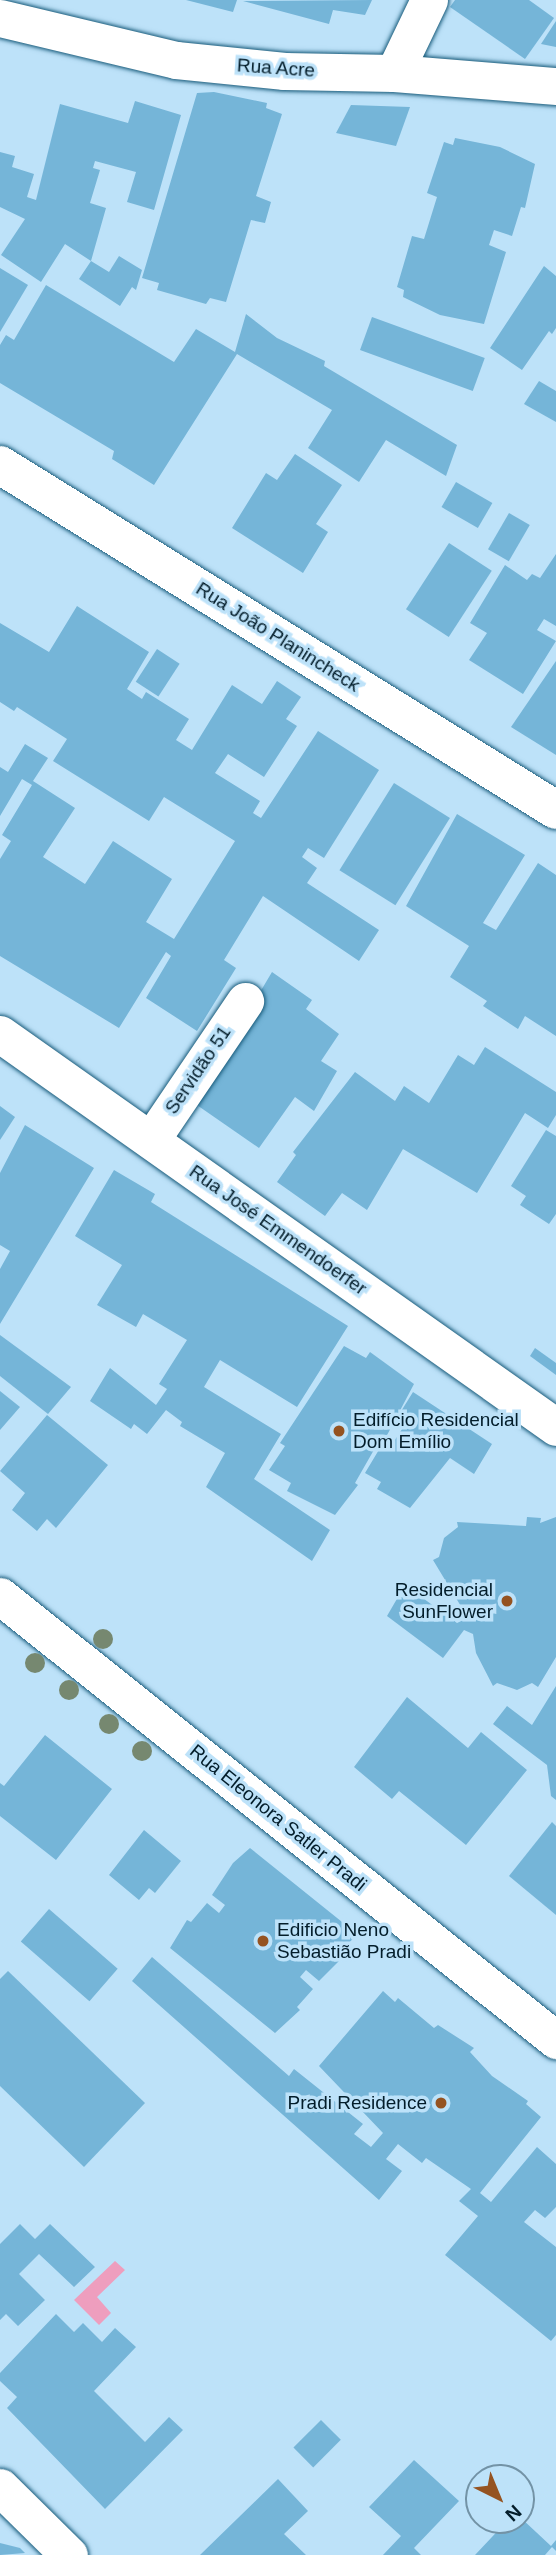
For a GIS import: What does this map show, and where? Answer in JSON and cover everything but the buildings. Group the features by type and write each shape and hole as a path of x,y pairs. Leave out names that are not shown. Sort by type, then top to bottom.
{"main road":[{"name":"Rua João Planincheck","path":"0,465 556,810"}],"street":[{"path":"394,73 429,0"},
{"name":"Rua Acre","path":"0,18 176,60 284,71 394,73 556,86"},
{"name":"Servidão 51","path":"151,1140 245,1001"},
{"name":"Rua José Emmendoerfer","path":"0,1034 556,1427"},
{"name":"Rua Eleonora Satler Pradi","path":"0,1596 556,2040"},
{"path":"0,2487 69,2555"}],"shaded area":[{"path":"115,2261 125,2270 97,2297 111,2313 99,2325 74,2300"}],"place":[{"name":"Edifício Residencial Dom Emílio","path":"339,1431"},
{"name":"Residencial SunFlower","path":"507,1601"},
{"name":"Edificio Neno Sebastião Pradi","path":"263,1941"},
{"name":"Pradi Residence","path":"441,2103"}]}
